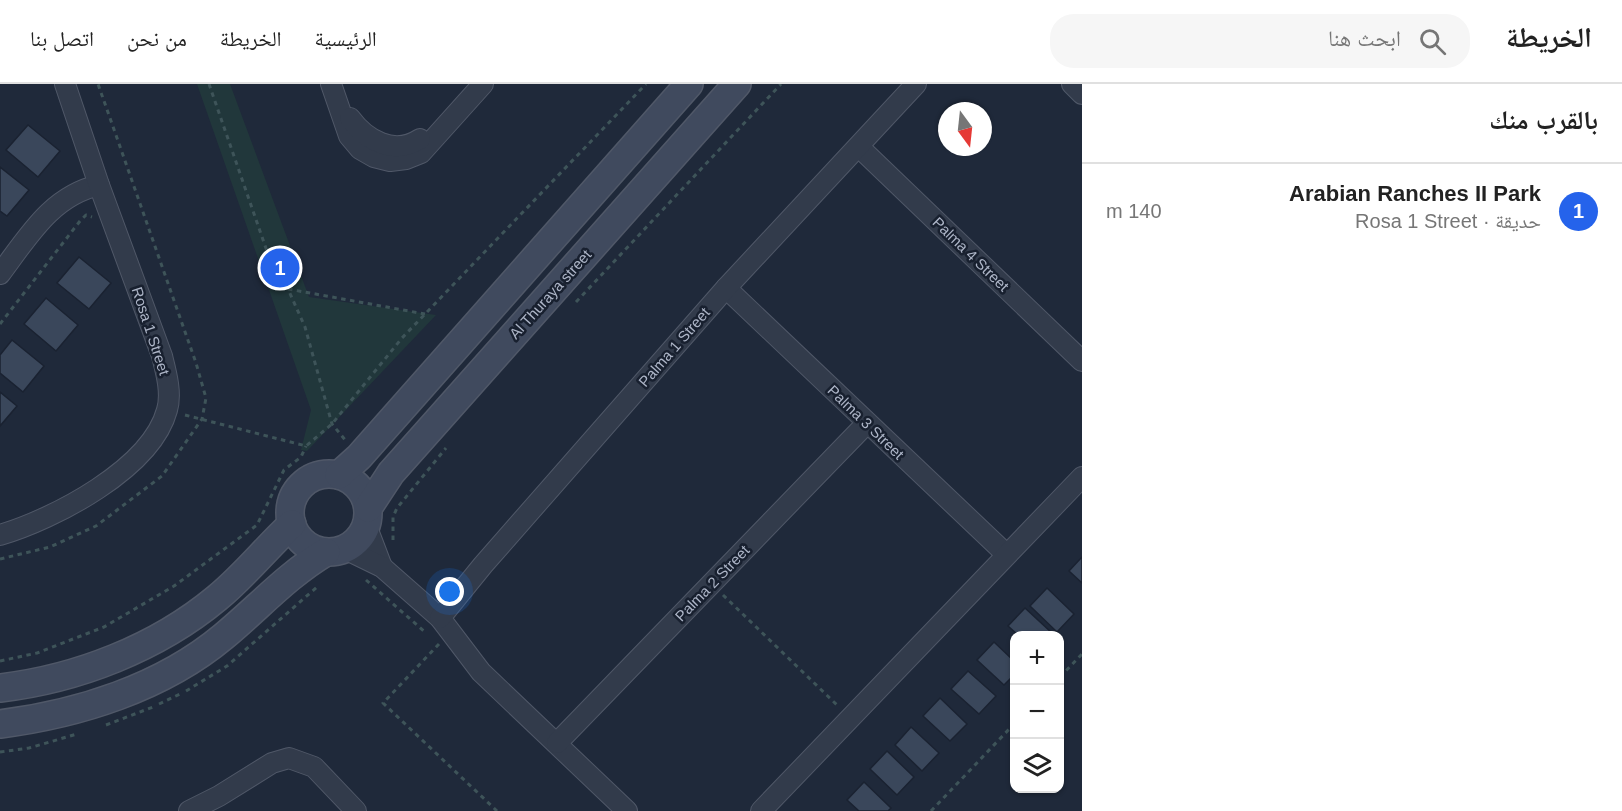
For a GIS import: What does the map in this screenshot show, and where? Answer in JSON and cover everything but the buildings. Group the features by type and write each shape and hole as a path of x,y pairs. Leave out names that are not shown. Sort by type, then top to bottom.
{"street":[{"name":"Rosa 1 Street","path":"65,84 99,185 162,356 167,374 167,410"},
{"path":"334,92 350,136 360,149 374,157 390,160 406,159 420,153 483,84"},
{"path":"627,811 482,672 440,618 382,567 335,550 304,543 292,524 290,510 293,497 312,477 349,466 689,84"},
{"name":"Al Thuraya street","path":"367,517 385,481 737,84"},
{"name":"Palma 1 Street","path":"440,618 483,565 726,288 916,84"},
{"path":"1072,84 1082,94"},
{"name":"Palma 4 Street","path":"859,147 1082,361"},
{"path":"0,274 57,204 84,189 99,185"},
{"name":"Palma 3 Street","path":"726,288 1006,554"},
{"path":"0,535 62,511 98,490 144,447 167,410"},
{"name":"Palma 2 Street","path":"557,742 867,423"},
{"path":"349,466 359,487 382,567"},
{"path":"761,811 1082,477"},
{"path":"0,724 78,710 136,688 191,659 222,638 300,567 362,535 367,517"},
{"path":"0,688 81,670 123,655 174,628 216,599 292,524"},
{"path":"189,811 272,763 289,759 306,762 356,811"}],"path":[{"path":"0,559 50,547 96,526 162,476 202,419 206,398 196,363 98,84"},
{"path":"209,84 270,260 288,289 305,327 332,424 349,466"},
{"path":"0,661 37,653 104,627 174,586 257,525 284,470 301,457 306,446 332,424 425,314 646,84"},
{"path":"0,324 80,221 86,215 100,222"},
{"path":"288,289 425,314"},
{"path":"167,410 306,446"},
{"path":"385,481 406,498"},
{"path":"363,576 377,591 447,651"},
{"path":"711,584 849,717"},
{"path":"439,644 383,703 497,811"},
{"path":"1064,672 1082,654"},
{"path":"931,811 1010,728"}],"green space":[{"path":"197,84 230,84 309,297 436,315 307,451 301,450 311,410"}],"place":[{"name":"Arabian Ranches II Park","path":"280,268"}]}
